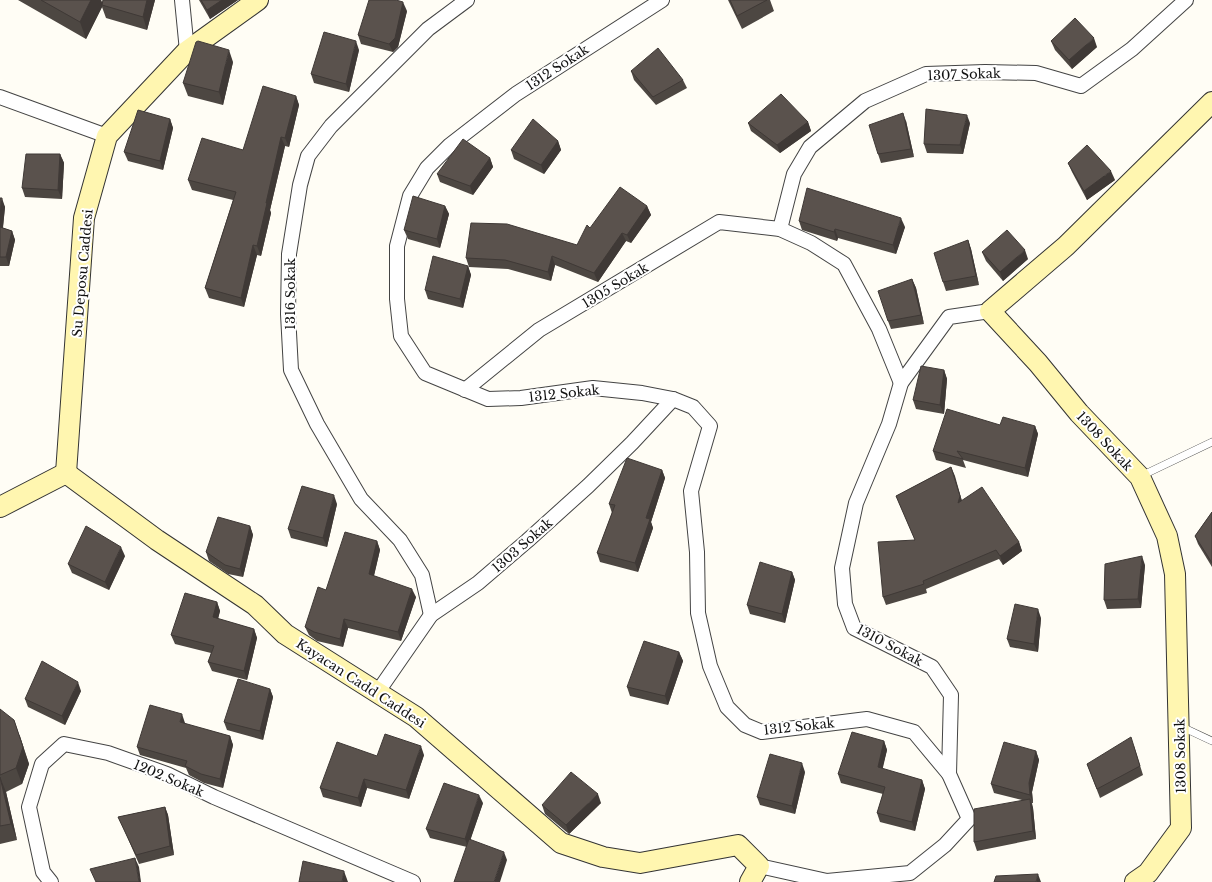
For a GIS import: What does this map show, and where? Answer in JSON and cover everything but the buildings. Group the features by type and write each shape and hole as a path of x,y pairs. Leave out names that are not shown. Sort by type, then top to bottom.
{"street":[{"path":"182,0 187,51"},
{"name":"Su Deposu Caddesi","path":"66,473 84,218 107,136 187,51 258,0"},
{"name":"1316 Sokak","path":"431,615 422,575 400,540 361,499 317,424 291,370 288,314 289,254 300,185 308,156 331,126 428,29 467,0"},
{"name":"1312 Sokak","path":"662,0 516,94 450,145 427,168 410,196 397,246 397,299 402,336 425,373 488,399 521,398 593,388 642,393 673,399 693,407 710,426 690,491 697,552 698,614 710,666 727,707 744,726 762,732 867,719 914,732 949,774"},
{"name":"1307 Sokak","path":"780,229 794,174 810,146 865,100 926,74 985,72 1036,73 1081,86 1132,50 1186,0"},
{"path":"0,97 107,136"},
{"path":"990,310 1066,246 1212,102"},
{"name":"1305 Sokak","path":"465,390 539,330 719,222 780,229"},
{"path":"780,229 811,243 844,264 880,328 901,383"},
{"name":"1310 Sokak","path":"754,874 827,882 910,873 946,845 969,819 949,774 951,695 932,667 854,628 846,604 842,568 856,503 888,424 901,383 948,317 990,310"},
{"name":"1308 Sokak","path":"990,310 1038,363 1079,413 1140,477 1168,536 1175,574 1180,726 1181,828 1148,873 1135,882"},
{"name":"1303 Sokak","path":"377,693 431,615 478,583 588,486 632,443 673,399"},
{"path":"0,507 66,473"},
{"name":"Kayacan Cadd Caddesi","path":"66,473 157,540 255,605 285,634 416,717 560,843 603,857 640,863 738,845 754,874"},
{"name":"1202 Sokak","path":"51,882 43,872 29,807 42,764 64,744 108,753 167,774 214,797 413,882"}],"lane":[{"path":"1140,477 1212,442"},
{"path":"1180,726 1212,741"}]}
